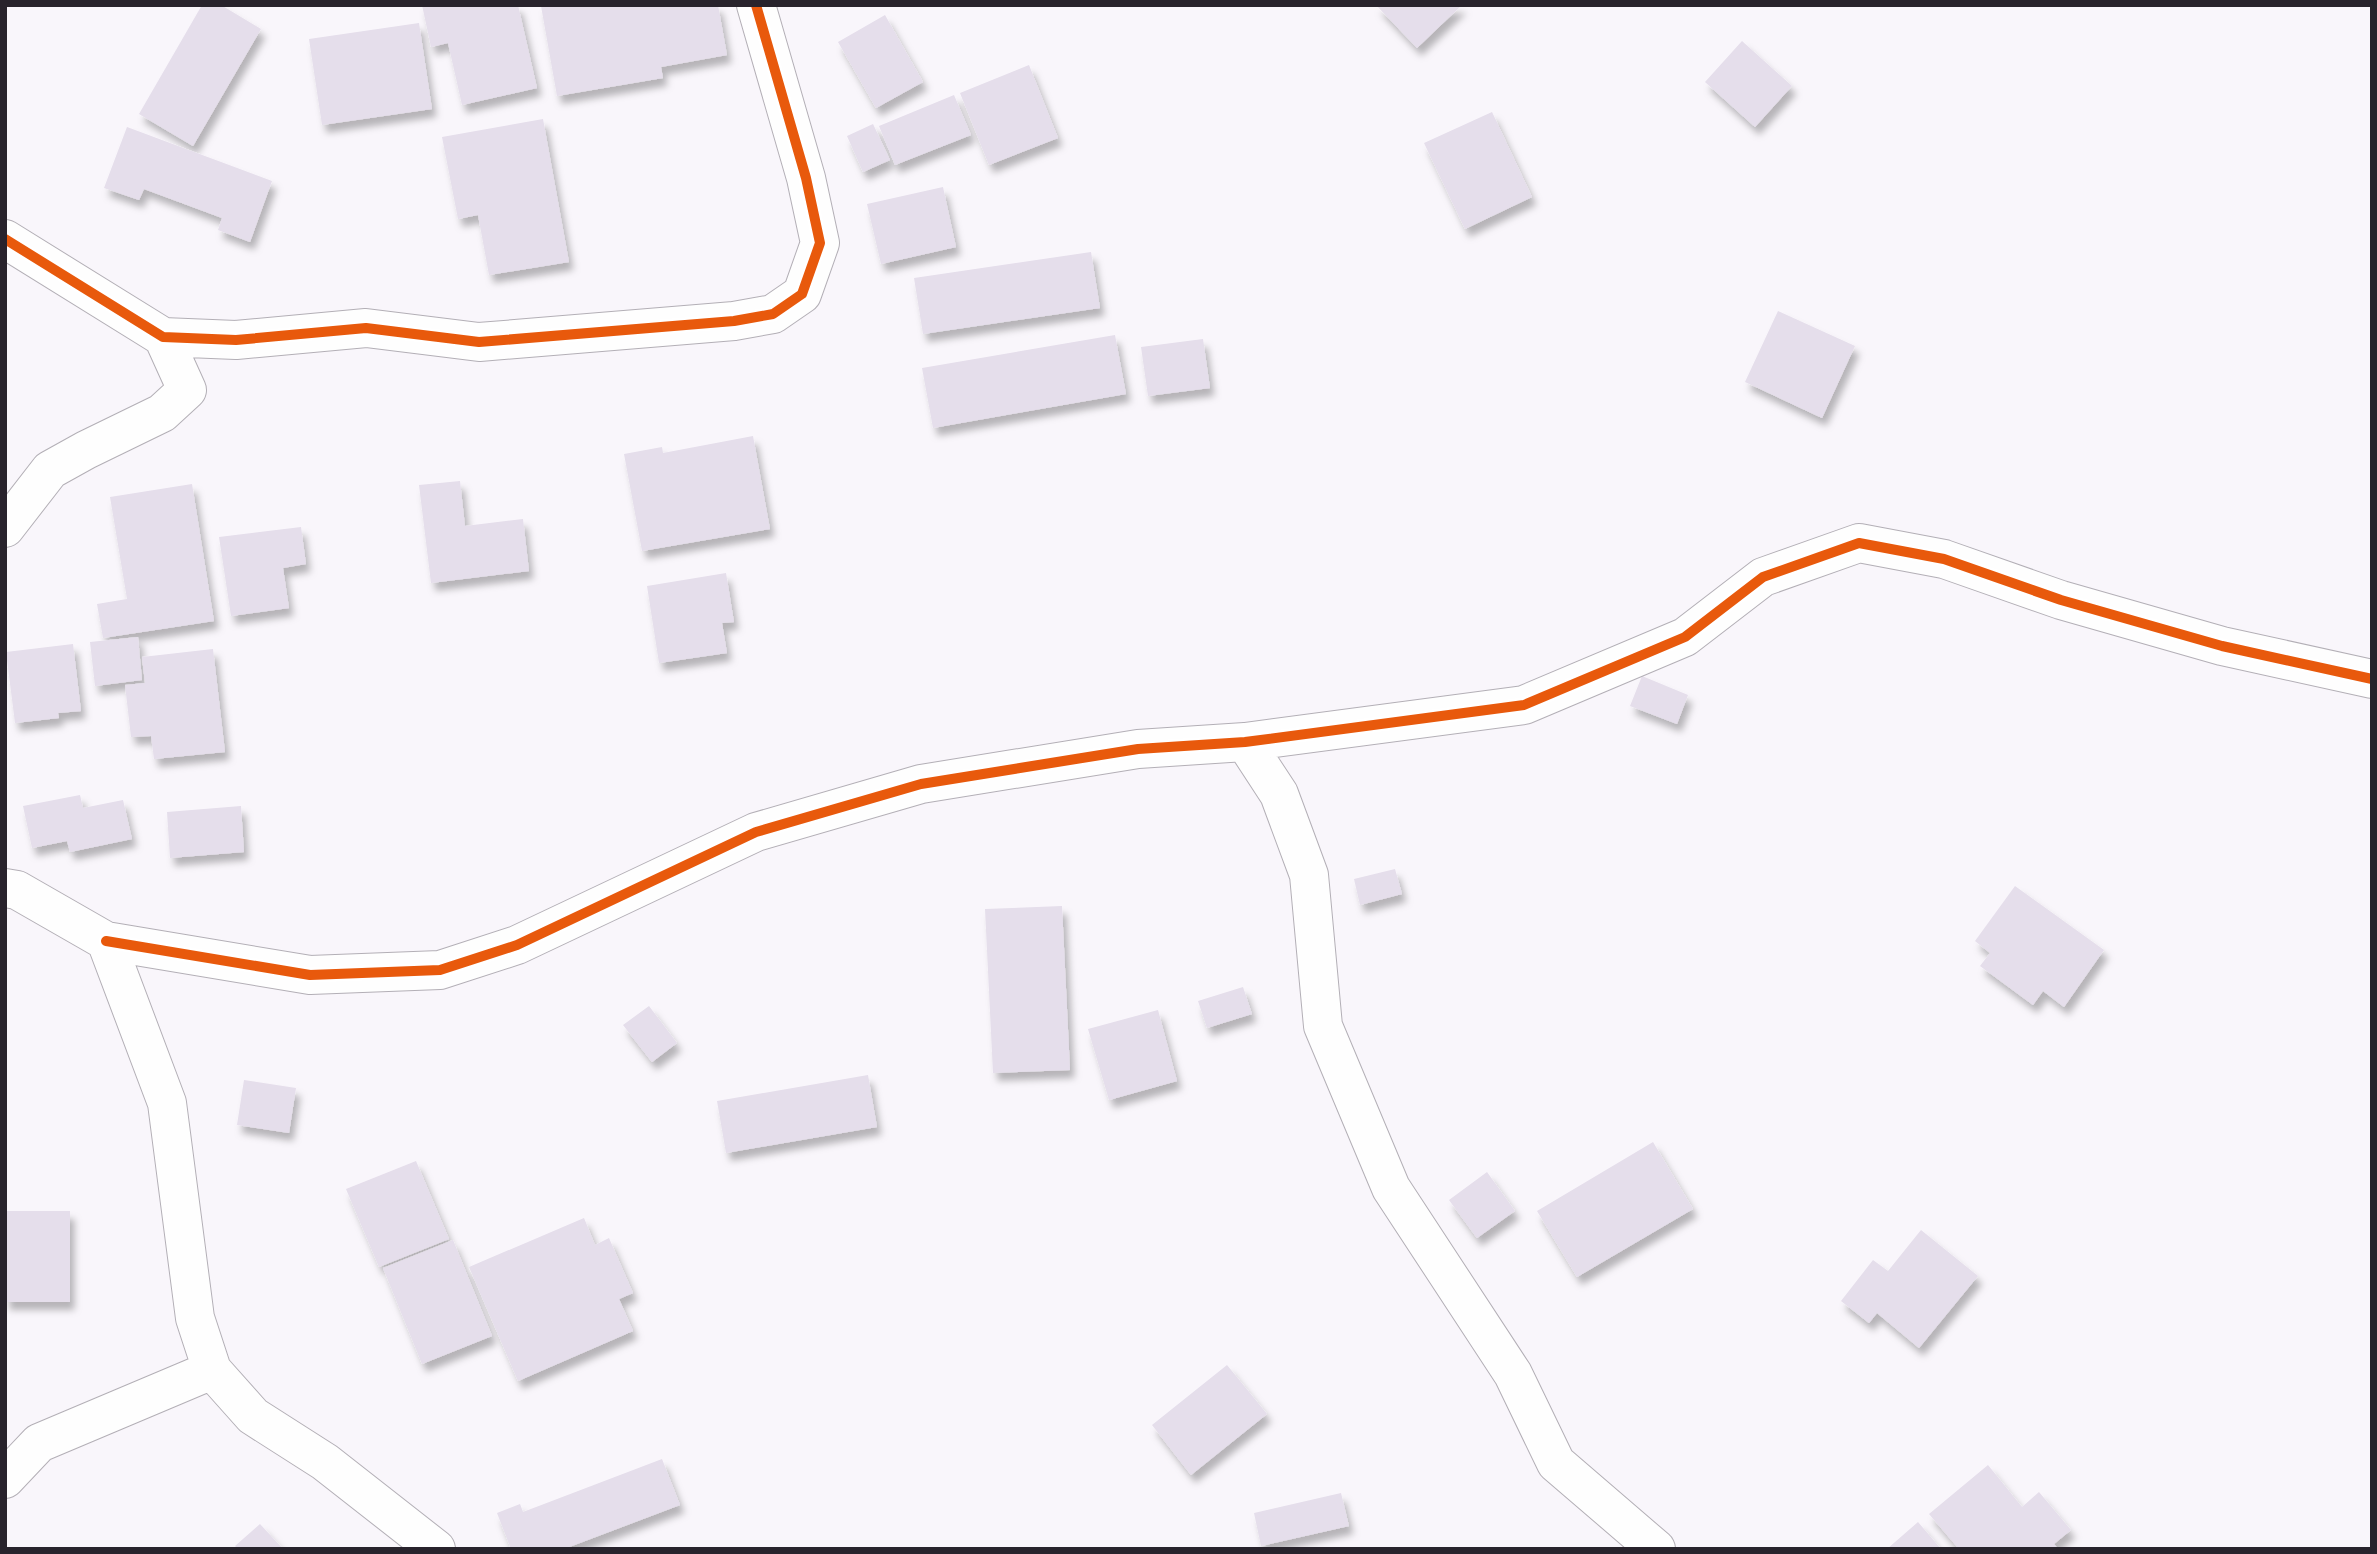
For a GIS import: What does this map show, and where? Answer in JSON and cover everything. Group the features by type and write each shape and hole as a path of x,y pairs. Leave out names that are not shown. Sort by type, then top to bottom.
{"street":[{"path":"5,239 163,337 236,340 366,328 479,342 734,321 773,314 802,294 820,243 806,178 756,5"},
{"path":"5,528 50,470 162,413 187,390 163,337"},
{"path":"5,888 17,890 106,941 310,975 440,970 517,945 756,832 921,784 1138,749 1245,742 1524,705 1685,637 1763,577 1859,543 1944,559 2061,600 2221,646 2372,679"},
{"path":"1245,742 1279,794 1310,876 1323,1026 1391,1188 1513,1374 1556,1463 1656,1549"},
{"path":"106,941 167,1103 195,1318 212,1370 253,1416 325,1462 436,1549"},
{"path":"5,1479 39,1443 212,1370"}],"building":[{"path":"202,5 221,5 261,29 193,146 139,114"},
{"path":"422,5 518,5 537,88 462,105 448,43 431,47"},
{"path":"718,5 727,55 661,67 663,78 557,96 541,6"},
{"path":"1376,5 1462,5 1417,48"},
{"path":"885,15 923,82 876,108 838,42"},
{"path":"419,23 432,109 322,125 309,39"},
{"path":"1742,41 1792,86 1755,127 1705,82"},
{"path":"1029,65 1058,138 989,165 960,93"},
{"path":"954,95 971,135 895,165 879,126"},
{"path":"1492,112 1532,197 1465,229 1424,143"},
{"path":"543,119 569,262 489,275 478,215 458,219 442,137"},
{"path":"873,124 890,160 863,172 847,136"},
{"path":"127,127 272,181 250,242 218,230 222,218 144,189 139,200 104,188"},
{"path":"943,187 956,247 881,264 867,204"},
{"path":"1091,252 1100,308 923,334 914,278"},
{"path":"1778,311 1855,346 1822,418 1745,382"},
{"path":"1115,335 1126,394 933,428 922,368"},
{"path":"1203,339 1210,388 1148,396 1141,347"},
{"path":"753,436 770,529 642,551 624,454 662,447 663,453"},
{"path":"460,481 465,526 523,519 529,571 431,583 419,485"},
{"path":"192,484 214,621 103,638 97,604 127,599 110,497"},
{"path":"301,527 306,564 283,568 289,608 231,616 219,537"},
{"path":"726,573 734,622 722,623 727,653 659,663 647,586"},
{"path":"138,637 142,680 95,686 90,642"},
{"path":"73,644 81,711 58,713 59,718 15,723 6,652"},
{"path":"213,649 225,752 154,759 151,736 131,737 125,685 145,683 142,657"},
{"path":"1642,676 1688,695 1677,724 1630,706"},
{"path":"80,795 83,808 123,800 132,839 70,852 67,841 32,848 23,806"},
{"path":"241,806 244,852 170,858 167,812"},
{"path":"1395,869 1402,894 1360,905 1354,879"},
{"path":"2015,886 2104,950 2064,1007 2043,991 2033,1005 1980,966 1990,953 1975,941"},
{"path":"1062,906 1070,1070 993,1073 985,909"},
{"path":"1243,987 1252,1014 1207,1028 1198,1001"},
{"path":"649,1006 677,1043 652,1062 623,1025"},
{"path":"1158,1010 1177,1081 1109,1100 1088,1029"},
{"path":"868,1075 877,1127 726,1153 717,1101"},
{"path":"244,1080 296,1088 289,1133 237,1125"},
{"path":"1653,1142 1693,1209 1577,1277 1537,1211"},
{"path":"416,1161 449,1239 379,1267 346,1189"},
{"path":"1487,1172 1515,1211 1477,1238 1449,1200"},
{"path":"5,1211 70,1211 70,1302 5,1302"},
{"path":"584,1218 595,1245 609,1238 633,1293 619,1299 633,1331 518,1381 469,1267"},
{"path":"1921,1230 1978,1276 1919,1348 1877,1313 1869,1323 1841,1301 1873,1260 1888,1271"},
{"path":"453,1240 492,1336 422,1364 383,1268"},
{"path":"1227,1365 1267,1414 1191,1475 1152,1425"},
{"path":"662,1459 680,1505 564,1549 511,1549 497,1513 520,1504 523,1512"},
{"path":"1988,1465 2022,1507 2039,1492 2071,1530 2054,1544 2058,1549 1959,1549 1929,1514"},
{"path":"1341,1493 1349,1526 1261,1546 1254,1513"},
{"path":"1918,1522 1941,1549 1887,1549"},
{"path":"260,1524 283,1549 238,1549 235,1546"}],"cycle path":[{"path":"5,239 163,337 236,340 366,328 479,342 734,321 773,314 802,294 820,243 806,178 756,5"},
{"path":"106,941 310,975 440,970 517,945 756,832 921,784 1138,749 1245,742 1524,705 1685,637 1763,577 1859,543 1944,559 2061,600 2222,646 2372,679"}]}
